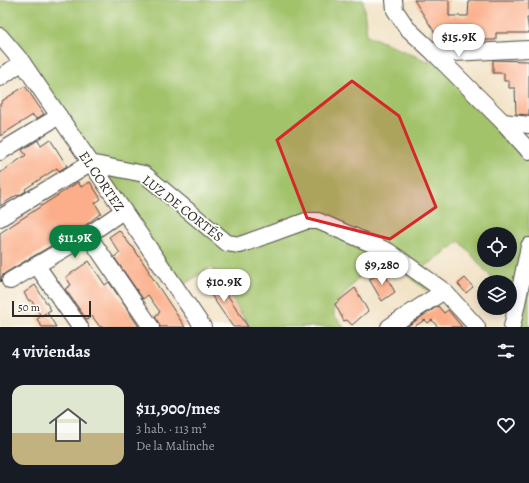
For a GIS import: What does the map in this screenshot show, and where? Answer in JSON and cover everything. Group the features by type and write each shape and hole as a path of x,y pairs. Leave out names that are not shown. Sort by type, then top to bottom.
{"street":[{"path":"394,0 395,10 407,28 503,122 529,151"},
{"name":"EL CORTEZ","path":"0,36 22,62 203,327"},
{"path":"435,54 529,49"},
{"path":"0,78 22,62"},
{"path":"0,152 59,116"},
{"path":"503,122 529,125"},
{"path":"0,218 90,163"},
{"name":"LUZ DE CORTÉS","path":"90,163 144,174 227,243 240,245 306,221 318,221 388,250 444,291 477,327"},
{"path":"10,281 88,235 124,211"},
{"path":"88,235 151,327"},
{"path":"512,327 529,246"},
{"path":"36,266 80,327"},
{"path":"389,327 444,291"}],"highlighted area":[{"path":"352,81 399,116 436,207 390,239 307,218 277,140"}],"green space":[{"path":"0,0 363,0 367,35 429,62 435,54 529,147 529,327 512,327 511,315 517,315 517,275 489,275 482,267 517,267 517,227 477,227 477,261 460,241 418,272 436,285 428,291 389,262 361,275 334,306 334,315 344,327 250,327 211,267 177,289 0,36"}],"building":[{"path":"414,0 449,0 449,16 468,16 469,0 529,0 529,18 527,18 529,33 496,33 496,40 468,40 468,38 457,39 457,35 441,35 441,32 435,33"},
{"path":"493,60 529,61 529,115 516,114 515,88 509,88 509,81 504,81 504,73 493,73"},
{"path":"25,86 44,114 36,119 33,115 0,136 0,104 3,102 2,101"},
{"path":"50,139 67,166 59,171 57,168 25,189 26,191 0,206 0,173 26,155 22,150 38,140 41,145"},
{"path":"78,182 81,187 90,182 101,199 95,203 101,213 83,227 5,273 0,282 0,233"},
{"path":"119,230 132,246 185,327 160,327 155,316 160,312 148,295 143,299 114,257 120,253 109,237"},
{"path":"89,261 105,285 109,282 139,327 100,327 92,316 87,320 65,289 71,285 66,277"},
{"path":"384,273 395,292 382,301 369,279"},
{"path":"214,275 248,327 233,327 215,301 203,282"},
{"path":"465,278 473,287 466,293 458,284"},
{"path":"35,285 51,310 47,312 56,327 42,327 37,319 46,313 41,316 31,300 29,301 24,293"},
{"path":"355,288 368,311 352,325 347,320 344,321 335,304"},
{"path":"438,306 444,313 448,310 462,327 438,327 432,320 428,323 425,320 413,327 406,327"}]}
